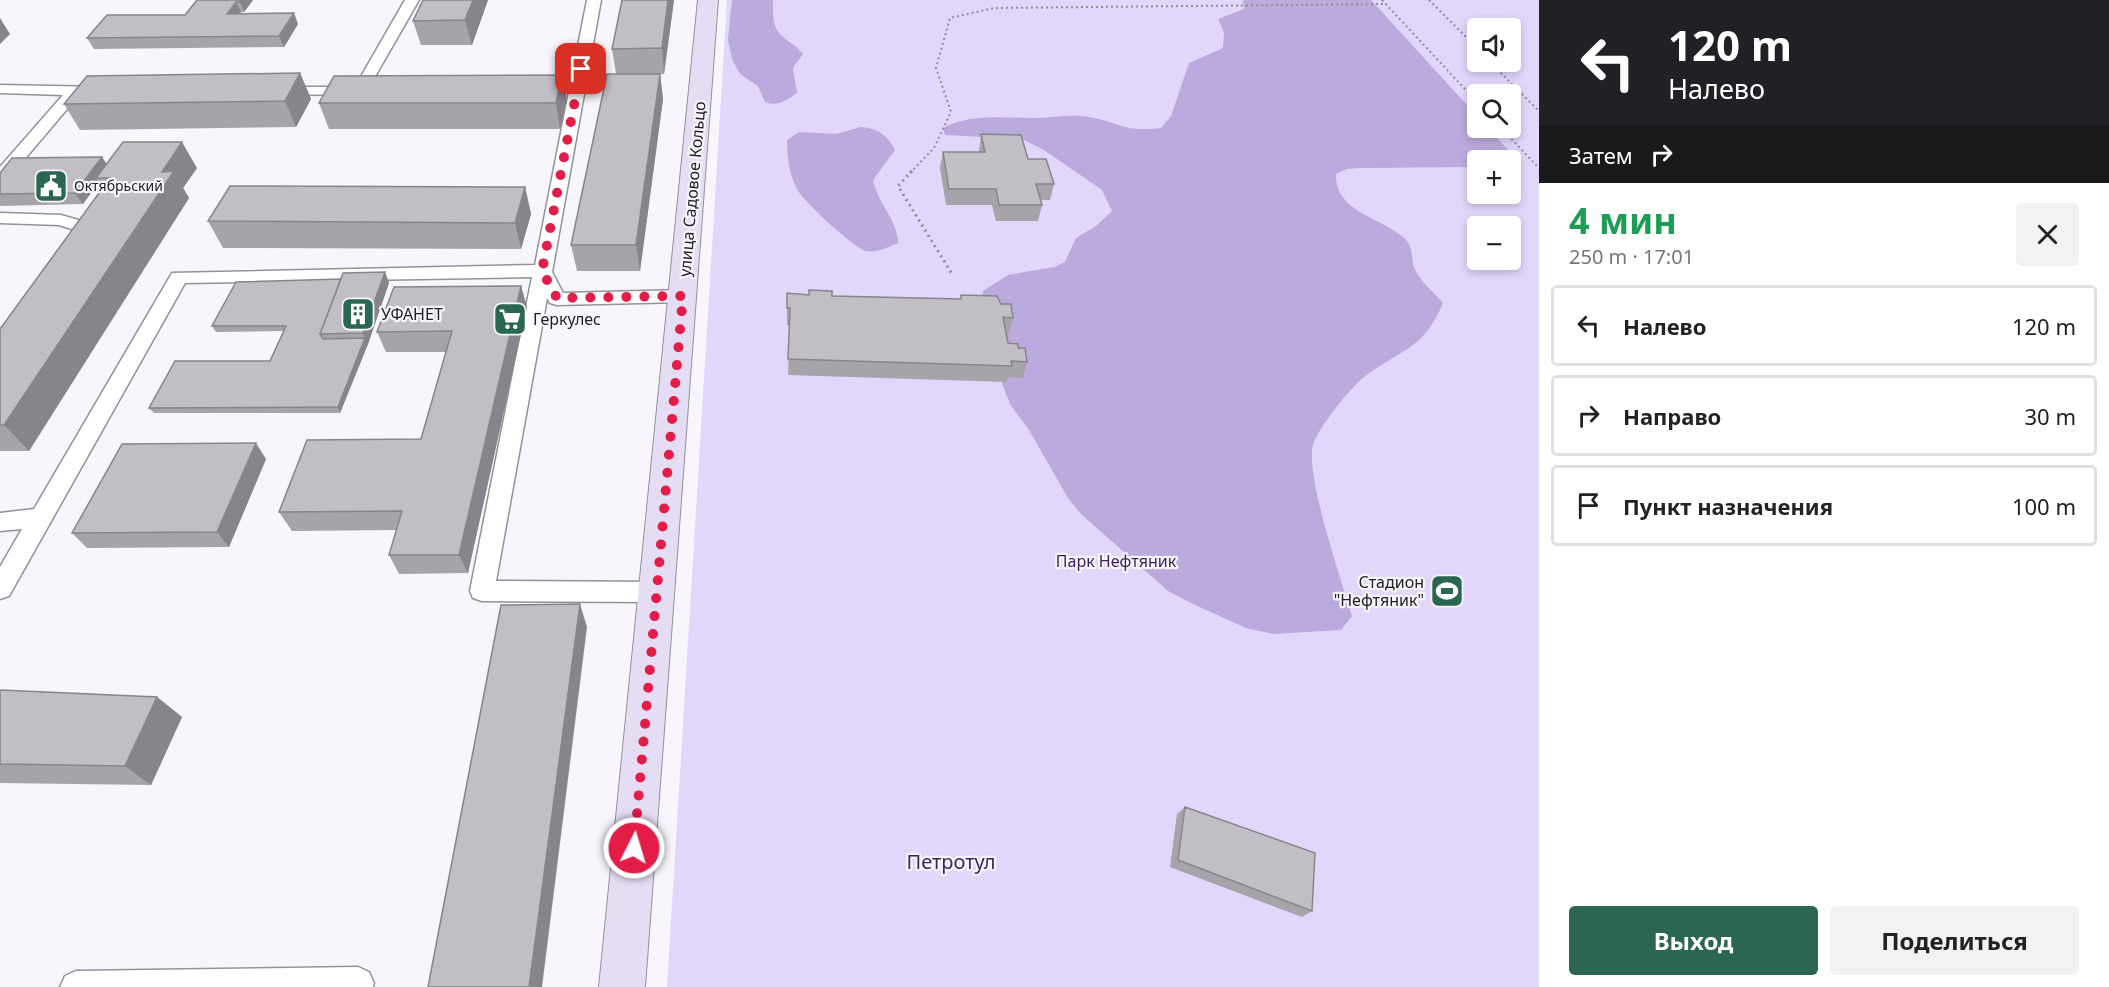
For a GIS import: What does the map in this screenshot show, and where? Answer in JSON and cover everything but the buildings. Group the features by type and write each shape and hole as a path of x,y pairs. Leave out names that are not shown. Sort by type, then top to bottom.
{"main road":[{"name":"улица Садовое Кольцо","path":"622,987 708,0"}],"lane":[{"path":"360,91 412,0"},
{"path":"594,0 571,92 542,271 482,591 656,592"},
{"path":"0,89 122,91"},
{"path":"0,177 74,91"},
{"path":"265,91 383,91"},
{"path":"0,218 61,220 86,228 65,256"},
{"path":"542,271 557,298 683,296"},
{"path":"0,589 43,518 179,277 542,271"},
{"path":"0,522 43,518"},
{"path":"76,987 358,983 357,987"}],"path":[{"path":"1382,0 1467,91"},
{"path":"1429,0 1467,38"},
{"path":"952,274 898,186 934,148 951,112 936,68 950,18 994,8 1386,4"},
{"path":"1500,72 1539,111"},
{"path":"1510,138 1539,168"}],"green space":[{"name":"Парк Нефтяник","path":"727,0 1539,0 1539,987 667,987"}],"shaded area":[{"path":"732,0 773,0 777,31 803,54 793,68 797,93 785,101 774,104 765,102 758,86 740,74 732,59 728,40"},
{"path":"1243,0 1371,0 1467,105 1467,138 1497,138 1508,150 1467,150 1467,167 1360,168 1347,169 1336,174 1338,187 1343,197 1351,205 1406,240 1416,272 1443,303 1435,319 1419,340 1364,377 1351,390 1329,417 1314,442 1312,456 1318,500 1352,616 1341,630 1273,634 1246,628 1193,604 1168,591 1081,514 1068,498 1029,430 1010,404 982,333 979,319 983,291 1008,275 1054,267 1065,262 1076,238 1096,226 1112,211 1102,190 1044,150 1022,139 945,135 943,128 976,118 1071,116 1094,118 1133,128 1161,128 1171,116 1189,63 1223,48 1224,33 1218,19 1244,9"},
{"path":"861,127 881,133 895,150 873,180 895,227 898,243 874,251 866,251 851,242 801,195 792,177 788,159 787,140 799,132 836,134"}],"place":[{"name":"Октябрьский","path":"51,186"},
{"name":"УФАНЕТ","path":"358,314"},
{"name":"Геркулес","path":"510,319"},
{"name":"Стадион \"Нефтяник\"","path":"1447,591"}],"route":[{"path":"581,69 542,271 557,298 683,296 634,848"}],"park label":[{"name":"Петротул","path":"951,862"}]}
